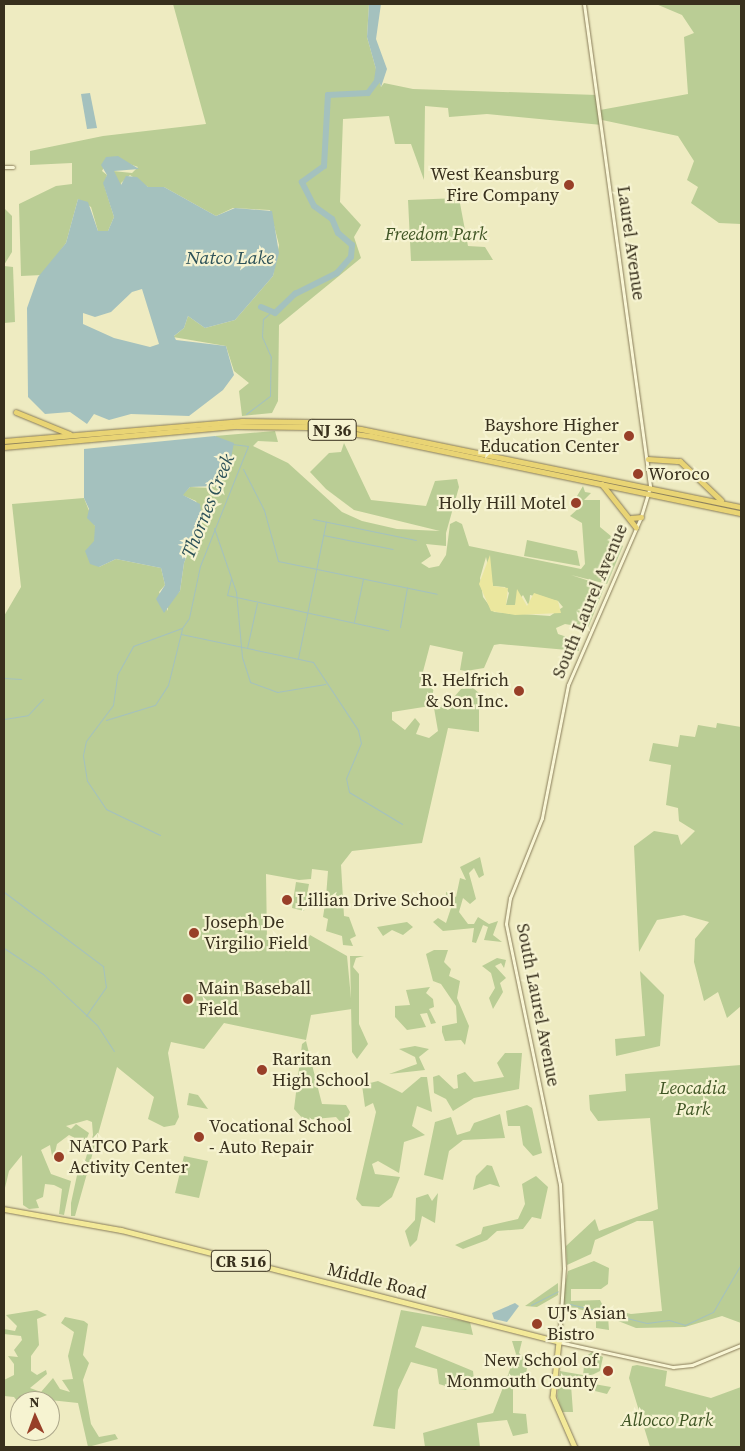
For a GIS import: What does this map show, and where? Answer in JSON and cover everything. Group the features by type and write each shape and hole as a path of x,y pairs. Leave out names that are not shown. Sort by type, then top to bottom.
{"highway":[{"path":"16,412 76,435"},
{"name":"NJ 36","path":"4,441 242,421 308,422 741,506"},
{"name":"NJ 36","path":"4,447 237,426 299,427 371,436 741,514"},
{"path":"648,459 680,461 724,502"},
{"path":"601,484 631,518 636,527"},
{"path":"631,518 642,517"}],"main road":[{"name":"Middle Road","path":"4,1208 115,1228 559,1342"},
{"path":"559,1342 553,1397 575,1447"}],"street":[{"name":"Laurel Avenue","path":"584,4 648,459 650,487"},
{"path":"4,167 13,167"},
{"name":"South Laurel Avenue","path":"559,1342 564,1268 560,1184 507,911 538,830 568,685 642,517 650,487"},
{"name":"Middle Road","path":"559,1342 673,1367 692,1365 741,1345"}],"green space":[{"path":"173,4 369,4 367,37 381,87 384,83 413,89 597,95 600,110 688,94 684,37 694,33 682,15 656,4 740,4 741,224 719,223 691,203 698,187 687,180 694,161 678,136 602,120 602,125 487,114 449,117 448,108 425,106 424,180 411,144 395,144 389,116 343,119 340,202 361,225 354,237 361,258 279,325 278,401 272,413 242,416 239,391 249,383 234,371 226,346 173,337 184,328 188,316 205,328 235,320 273,276 279,245 270,210 233,208 216,216 164,187 148,187 130,175 121,183 122,195 113,171 132,173 138,167 109,157 102,171 107,175 104,185 114,217 108,231 98,231 91,207 78,199 66,243 42,275 21,276 19,204 56,186 72,184 72,163 30,165 30,151 103,136 206,124"},
{"name":"Freedom Park","path":"459,198 468,246 485,247 493,260 411,261 408,200"},
{"path":"4,208 12,216 12,252 4,265"},
{"path":"4,266 13,267 15,322 4,323"},
{"path":"275,431 278,442 258,441 253,446 288,463 342,512 362,521 397,529 440,531 354,510 326,489 310,472 329,453 341,452 344,443 371,500 426,506 435,481 457,479 459,487 446,533 446,546 426,544 431,556 421,563 429,568 439,566 446,555 450,524 456,521 462,524 469,546 581,569 585,564 582,523 570,516 580,507 577,496 583,486 585,492 591,493 584,500 600,500 600,527 623,546 607,584 571,575 605,586 588,628 565,624 556,628 558,634 579,641 579,651 494,645 484,668 466,671 460,670 463,652 430,645 420,683 434,687 430,706 392,712 392,720 405,730 415,718 420,724 416,734 429,738 438,731 434,708 449,703 461,689 473,688 479,693 479,732 448,728 422,843 352,851 341,865 344,916 349,917 356,936 350,939 353,946 343,945 342,936 326,931 328,919 323,917 326,898 331,898 326,897 328,871 312,869 311,879 299,880 266,874 267,939 304,947 310,935 347,956 352,1009 311,1015 306,1040 224,1023 204,1049 171,1042 168,1053 179,1117 175,1125 164,1127 148,1119 154,1097 117,1067 75,1216 71,1216 71,1203 79,1166 84,1164 93,1135 92,1122 87,1120 66,1126 71,1129 76,1124 89,1133 85,1143 69,1135 57,1144 53,1161 50,1145 41,1150 51,1174 71,1181 64,1215 59,1214 62,1189 54,1185 45,1184 43,1197 36,1200 39,1208 29,1209 23,1205 22,1155 9,1171 4,1192 4,616 21,587 12,504 84,498 95,526 99,567 116,559 161,568 165,585 159,592 168,611 168,603 180,591 184,563 202,518 196,501 182,495 190,487 211,488 231,450 215,436","holes":["486,557 493,586 505,587 509,593 506,605 513,607 523,595 529,606 530,595 558,601 563,607 550,616 494,612 483,597 480,578"]},
{"path":"527,540 577,551 580,566 524,556"},
{"path":"717,723 741,727 741,1006 727,1018 718,992 704,1001 694,962 695,939 709,922 684,915 657,920 639,952 634,846 654,831 678,835 681,845 695,831 679,821 678,808 666,805 671,765 649,761 653,743 678,747 680,735 695,737 698,725 716,728"},
{"path":"480,857 484,875 479,878 474,868 469,873 476,899 470,904 463,898 459,912 468,924 474,924 478,917 489,924 498,921 493,935 502,942 484,940 488,927 483,925 476,943 472,942 474,928 443,931 433,922 438,918 446,923 452,905 447,903 446,892 456,897 460,878 466,880 460,867"},
{"path":"296,882 309,884 304,911 292,908"},
{"path":"407,922 413,927 403,935 392,930 383,936 377,927"},
{"path":"434,950 448,950 444,962 451,969 449,976 460,981 457,998 469,1026 465,1045 461,1040 445,1041 442,1032 442,1026 457,1023 456,1006 441,984 433,981 426,954"},
{"path":"350,956 364,956 356,958 353,967 359,974 359,1024 368,1044 357,1059 352,1052"},
{"path":"497,958 506,960 504,968 501,963 495,966 506,978 500,983 503,992 493,1009 489,998 495,988 491,973 482,966"},
{"path":"640,971 664,995 660,1046 616,1056 615,1039 645,1036"},
{"path":"430,987 426,993 433,999 434,1007 429,1009 436,1023 431,1024 427,1013 420,1014 426,1027 407,1030 395,1017 395,1006 410,1005 406,990"},
{"path":"306,1041 322,1104 346,1105 350,1112 344,1126 336,1117 304,1120 294,1109 302,1044"},
{"path":"415,1046 429,1049 419,1057 425,1070 389,1074 417,1064 415,1057 399,1049"},
{"path":"505,1053 522,1053 519,1089 474,1098 453,1111 446,1099 434,1093 433,1077 439,1075 454,1089 458,1088 457,1075 465,1072 474,1082 504,1077 497,1063"},
{"name":"Leocadia Park","path":"741,1065 741,1323 722,1316 685,1327 636,1328 608,1317 609,1330 596,1328 596,1313 564,1306 562,1299 568,1271 594,1261 609,1268 608,1284 601,1289 571,1289 571,1301 600,1300 604,1308 631,1314 662,1311 653,1221 637,1221 595,1240 591,1254 567,1265 566,1246 595,1219 599,1231 658,1209 650,1118 598,1121 590,1110 589,1095 626,1091 625,1074"},
{"path":"421,1077 427,1077 432,1112 417,1106 412,1126 425,1135 404,1142 399,1173 378,1161 372,1164 375,1174 400,1177 392,1197 379,1207 362,1206 356,1199 376,1112 373,1103 365,1107 362,1085 378,1081 402,1093"},
{"path":"189,1093 198,1095 208,1109 187,1105"},
{"path":"527,1105 532,1108 542,1153 533,1156 523,1145 520,1126 508,1126 506,1111"},
{"path":"500,1114 505,1138 463,1140 449,1151 443,1180 424,1175 435,1122 451,1117 457,1135 470,1131 474,1123"},
{"path":"184,1156 208,1161 199,1198 175,1193"},
{"path":"487,1165 492,1166 500,1187 490,1184 473,1190 476,1176"},
{"path":"536,1176 548,1187 541,1219 532,1217 523,1229 497,1231 487,1240 463,1249 455,1245 481,1234 483,1227 518,1219 525,1204 522,1184"},
{"path":"438,1193 435,1223 422,1216 417,1240 410,1247 405,1231 415,1220 416,1198 428,1194 432,1201"},
{"path":"558,1283 558,1295 537,1307 525,1306"},
{"path":"37,1310 47,1315 37,1319 39,1345 31,1356 31,1371 37,1375 46,1370 47,1374 30,1388 38,1391 10,1391 10,1397 4,1396 4,1380 14,1375 14,1364 8,1356 18,1357 14,1350 22,1340 21,1336 4,1334 4,1329 15,1331 17,1326 6,1315"},
{"path":"401,1310 470,1322 473,1335 422,1326 415,1347 473,1371 474,1380 466,1390 455,1389 439,1384 437,1369 411,1362 398,1390 395,1429 373,1426"},
{"path":"65,1317 84,1321 88,1324 83,1355 89,1363 83,1380 91,1424 99,1437 115,1434 118,1439 88,1447 78,1403 60,1401 60,1391 42,1391 53,1378 60,1389 70,1392 62,1380 73,1379 68,1356 74,1332 61,1323"},
{"path":"512,1341 522,1341 519,1353 528,1362 526,1374 513,1387 513,1413 526,1414 528,1433 513,1436 507,1420 477,1423 480,1447 425,1447 423,1433 493,1413 516,1354"},
{"path":"592,1352 603,1357 600,1371 592,1375 594,1384 611,1387 607,1394 571,1385 573,1412 562,1412 557,1396 560,1371 583,1375 585,1357"},
{"name":"Allocco Park","path":"637,1365 667,1371 665,1386 711,1398 741,1387 741,1447 650,1447 629,1378 632,1366"}],"sand":[{"path":"490,555 493,586 508,588 506,605 515,605 517,589 527,606 534,593 558,601 561,613 515,615 491,611 479,584"}],"water":[{"path":"369,4 381,4 376,39 387,69 381,87 367,37"},
{"path":"90,93 97,128 87,129 81,94"},
{"name":"Natco Lake","path":"118,156 139,169 114,171 121,185 126,176 137,177 148,187 164,187 216,216 235,208 272,211 279,253 273,276 235,320 205,328 188,316 184,328 174,336 176,340 226,346 234,375 223,390 189,416 131,414 109,420 94,414 87,424 70,412 45,414 28,397 27,308 38,277 66,243 78,199 88,202 98,231 108,231 114,217 103,183 107,175 101,165 106,157","holes":["142,289 159,344 150,347 114,338 83,324 83,313 95,317 111,312 132,292"]},
{"path":"215,436 234,443 230,463 216,486 190,487 183,495 200,504 202,518 184,563 180,591 164,613 156,599 165,585 161,568 116,559 99,567 90,564 85,551 94,541 95,526 87,518 89,509 84,498 84,449"},
{"path":"515,1303 519,1306 507,1322 494,1319 492,1313"}],"waterway":[{"name":"Thornes Creek","path":"261,307 275,313 295,294 337,273 351,257 352,245 338,233 332,219 314,206 302,182 324,166 328,95 368,93 377,81 379,66"},
{"name":"Thornes Creek","path":"246,414 270,396 271,357 262,337 263,319 270,313"},
{"name":"Thornes Creek","path":"160,835 106,809 87,781 83,755 86,741 113,705 117,675 133,646 182,628 189,618 200,566 248,446 232,444"},
{"path":"243,469 264,510 278,561 437,594"},
{"path":"313,519 416,540"},
{"path":"298,658 326,522"},
{"path":"214,528 236,592 242,657 250,682 277,692 325,684"},
{"path":"323,535 393,549"},
{"path":"231,579 227,595 388,630"},
{"path":"354,622 363,579"},
{"path":"400,627 407,588"},
{"path":"247,648 257,603"},
{"name":"Thornes Creek","path":"106,720 155,705 168,685 182,629"},
{"path":"181,634 313,662 358,730 361,743 346,778 349,792 402,824"},
{"path":"4,678 21,679"},
{"path":"4,719 28,715 43,699"},
{"path":"4,892 103,966 106,987 86,1016"},
{"path":"4,948 43,974 97,1025 114,1051"},
{"path":"570,1304 647,1323 669,1320 685,1325 713,1312 741,1264"},
{"path":"531,1305 558,1291"}],"place":[{"name":"West Keansburg Fire Company","path":"569,185"},
{"name":"Bayshore Higher Education Center","path":"629,436"},
{"name":"Woroco","path":"638,474"},
{"name":"Holly Hill Motel","path":"576,503"},
{"name":"R. Helfrich & Son Inc.","path":"519,691"},
{"name":"Lillian Drive School","path":"287,900"},
{"name":"Joseph De Virgilio Field","path":"194,933"},
{"name":"Main Baseball Field","path":"188,999"},
{"name":"Raritan High School","path":"262,1070"},
{"name":"Vocational School - Auto Repair","path":"199,1137"},
{"name":"NATCO Park Activity Center","path":"59,1157"},
{"name":"UJ's Asian Bistro","path":"537,1324"},
{"name":"New School of Monmouth County","path":"608,1371"}]}
